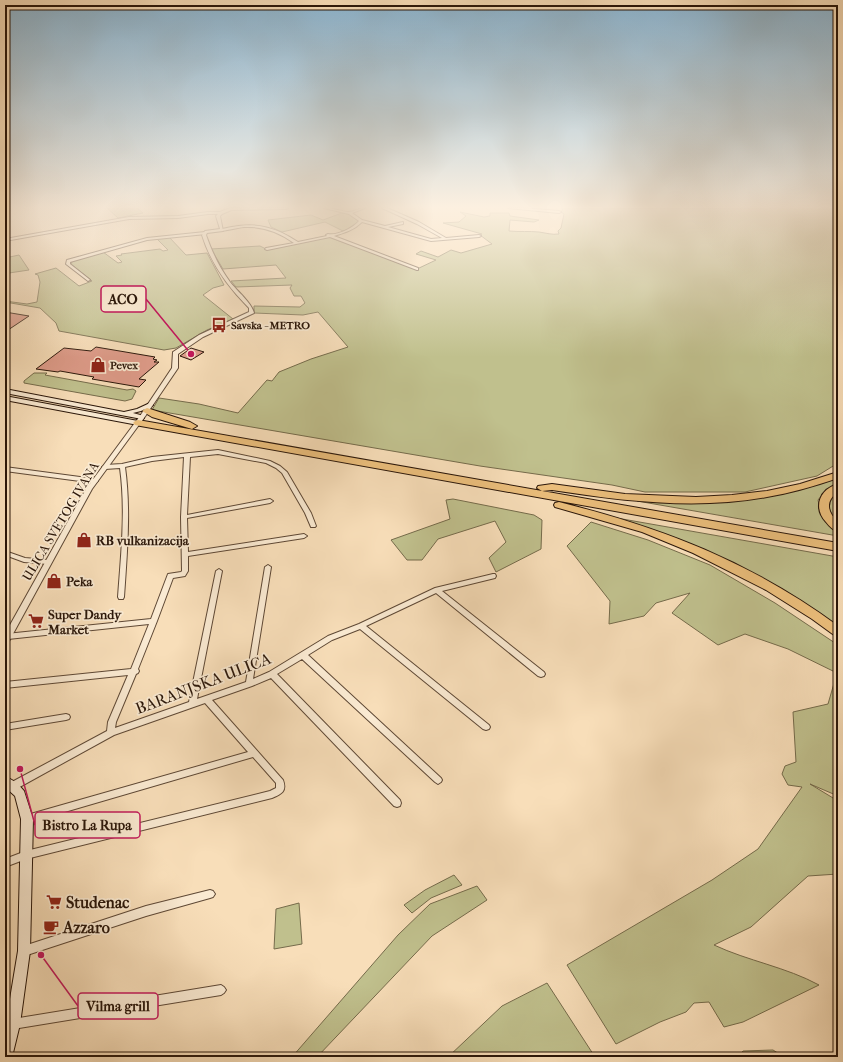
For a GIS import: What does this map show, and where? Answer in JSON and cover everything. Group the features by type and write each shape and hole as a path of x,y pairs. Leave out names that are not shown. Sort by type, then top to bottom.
{"highway":[{"path":"144,414 192,426 838,540"},
{"path":"144,414 282,449 838,547"},
{"path":"282,449 292,454 362,469 838,555"},
{"path":"542,488 552,487 616,497 654,500 716,500 770,493 820,482 838,475"},
{"path":"838,487 825,498 822,506 827,518 838,528"},
{"path":"559,505 575,511 618,521 693,548 757,580 794,601 838,632"}],"main road":[{"path":"5,391 122,414 144,414"},
{"path":"5,398 144,414"},
{"path":"122,414 134,411 144,414"},
{"path":"5,1057 13,1024 24,951 28,819 20,794 9,784"}],"street":[{"path":"80,258 68,261 68,264 88,280"},
{"name":"ULICA SVETOG IVANA","path":"7,638 48,562 95,481 144,414 175,368 175,353 201,336 252,313 251,308 226,281 212,258"},
{"path":"387,258 417,269"},
{"path":"105,467 122,466 148,459 226,453 262,461 278,467 284,472 302,501 313,526"},
{"path":"111,732 112,722 135,671 170,576 184,574 185,571 184,517 187,455"},
{"path":"121,598 126,531 124,475 122,466"},
{"path":"5,470 95,481"},
{"path":"184,517 270,501"},
{"path":"184,555 304,536"},
{"path":"5,553 24,560 48,562"},
{"path":"249,684 268,567"},
{"path":"193,703 219,571"},
{"name":"BARANJSKA ULICA","path":"9,784 111,732 249,684 272,674 330,638 361,626 437,590 493,576"},
{"path":"437,590 541,674"},
{"path":"7,638 154,621"},
{"path":"361,626 486,727"},
{"path":"303,655 438,780"},
{"path":"5,684 135,671"},
{"path":"272,674 397,803"},
{"path":"5,863 26,855 272,794 280,790 280,782 206,699"},
{"path":"5,727 66,717"},
{"path":"28,819 254,753"},
{"path":"24,951 146,911 210,894"},
{"path":"13,1024 221,990"}],"green space":[{"path":"5,258 21,258 29,270 9,273 5,267"},
{"path":"85,258 111,258 118,263 122,262 118,258 209,258 224,285 213,288 203,295 233,319 207,330 176,348 164,350 59,331 56,323 40,308 5,302 27,304 37,302 40,282 38,275 35,274 56,268 79,286 92,281 71,264 72,262 70,262"},
{"path":"216,258 385,258 417,269 436,260 428,258 838,258 838,463 817,476 745,492 645,492 612,485 480,466 152,410 159,398 199,404 238,413 267,380 272,381 279,372 311,359 348,347 318,312 303,315 254,313 254,306 300,307 305,303 301,296 294,296 290,288 292,285 236,287 231,281 286,278 276,265 223,269"},
{"path":"34,373 47,373 45,375 127,390 133,389 136,391 132,399 125,401 24,383 24,381"},
{"path":"838,478 838,484 825,491 818,500 821,514 838,531 838,536 637,501 676,503 794,491"},
{"path":"838,491 838,525 834,521 826,503"},
{"path":"453,499 534,515 542,520 541,549 496,572 489,558 506,542 495,521 438,539 422,560 407,560 391,540 450,519 446,500"},
{"path":"611,517 838,557 838,629 763,580"},
{"path":"591,522 648,540 710,565 775,603 838,645 838,796 810,784 838,801 838,874 808,876 751,927 714,945 727,951 793,973 819,985 743,1022 724,1027 709,1002 694,1003 686,1012 660,1022 616,1044 567,965 712,880 758,849 802,787 788,785 782,774 785,766 796,762 793,712 828,704 837,673 788,649 745,634 718,645 672,613 690,593 656,603 644,616 609,624 610,601 567,546"},
{"path":"454,875 462,885 431,898 412,913 404,905 425,890"},
{"path":"477,886 487,900 432,936 317,1057 292,1057 398,935 430,904"},
{"path":"299,903 302,944 274,949 276,909"},
{"path":"547,983 595,1057 448,1057 502,1006"},
{"path":"773,1050 784,1057 738,1057 743,1051"}],"building":[{"path":"5,312 29,316 5,332"},
{"name":"Pevex","path":"96,347 155,357 153,359 157,360 154,362 159,362 139,379 146,380 139,387 92,379 94,377 60,371 36,369 64,348 91,351"},
{"path":"191,348 204,352 191,360 180,356"}],"place":[{"name":"Savska - METRO","path":"219,325"},
{"name":"ACO","path":"191,354"},
{"name":"Pevex","path":"98,365"},
{"name":"RB vulkanizacija","path":"84,540"},
{"name":"Peka","path":"54,581"},
{"name":"Super Dandy Market","path":"36,621"},
{"name":"Bistro La Rupa","path":"20,769"},
{"name":"Studenac","path":"54,902"},
{"name":"Azzaro","path":"51,927"},
{"name":"Vilma grill","path":"41,955"}]}
